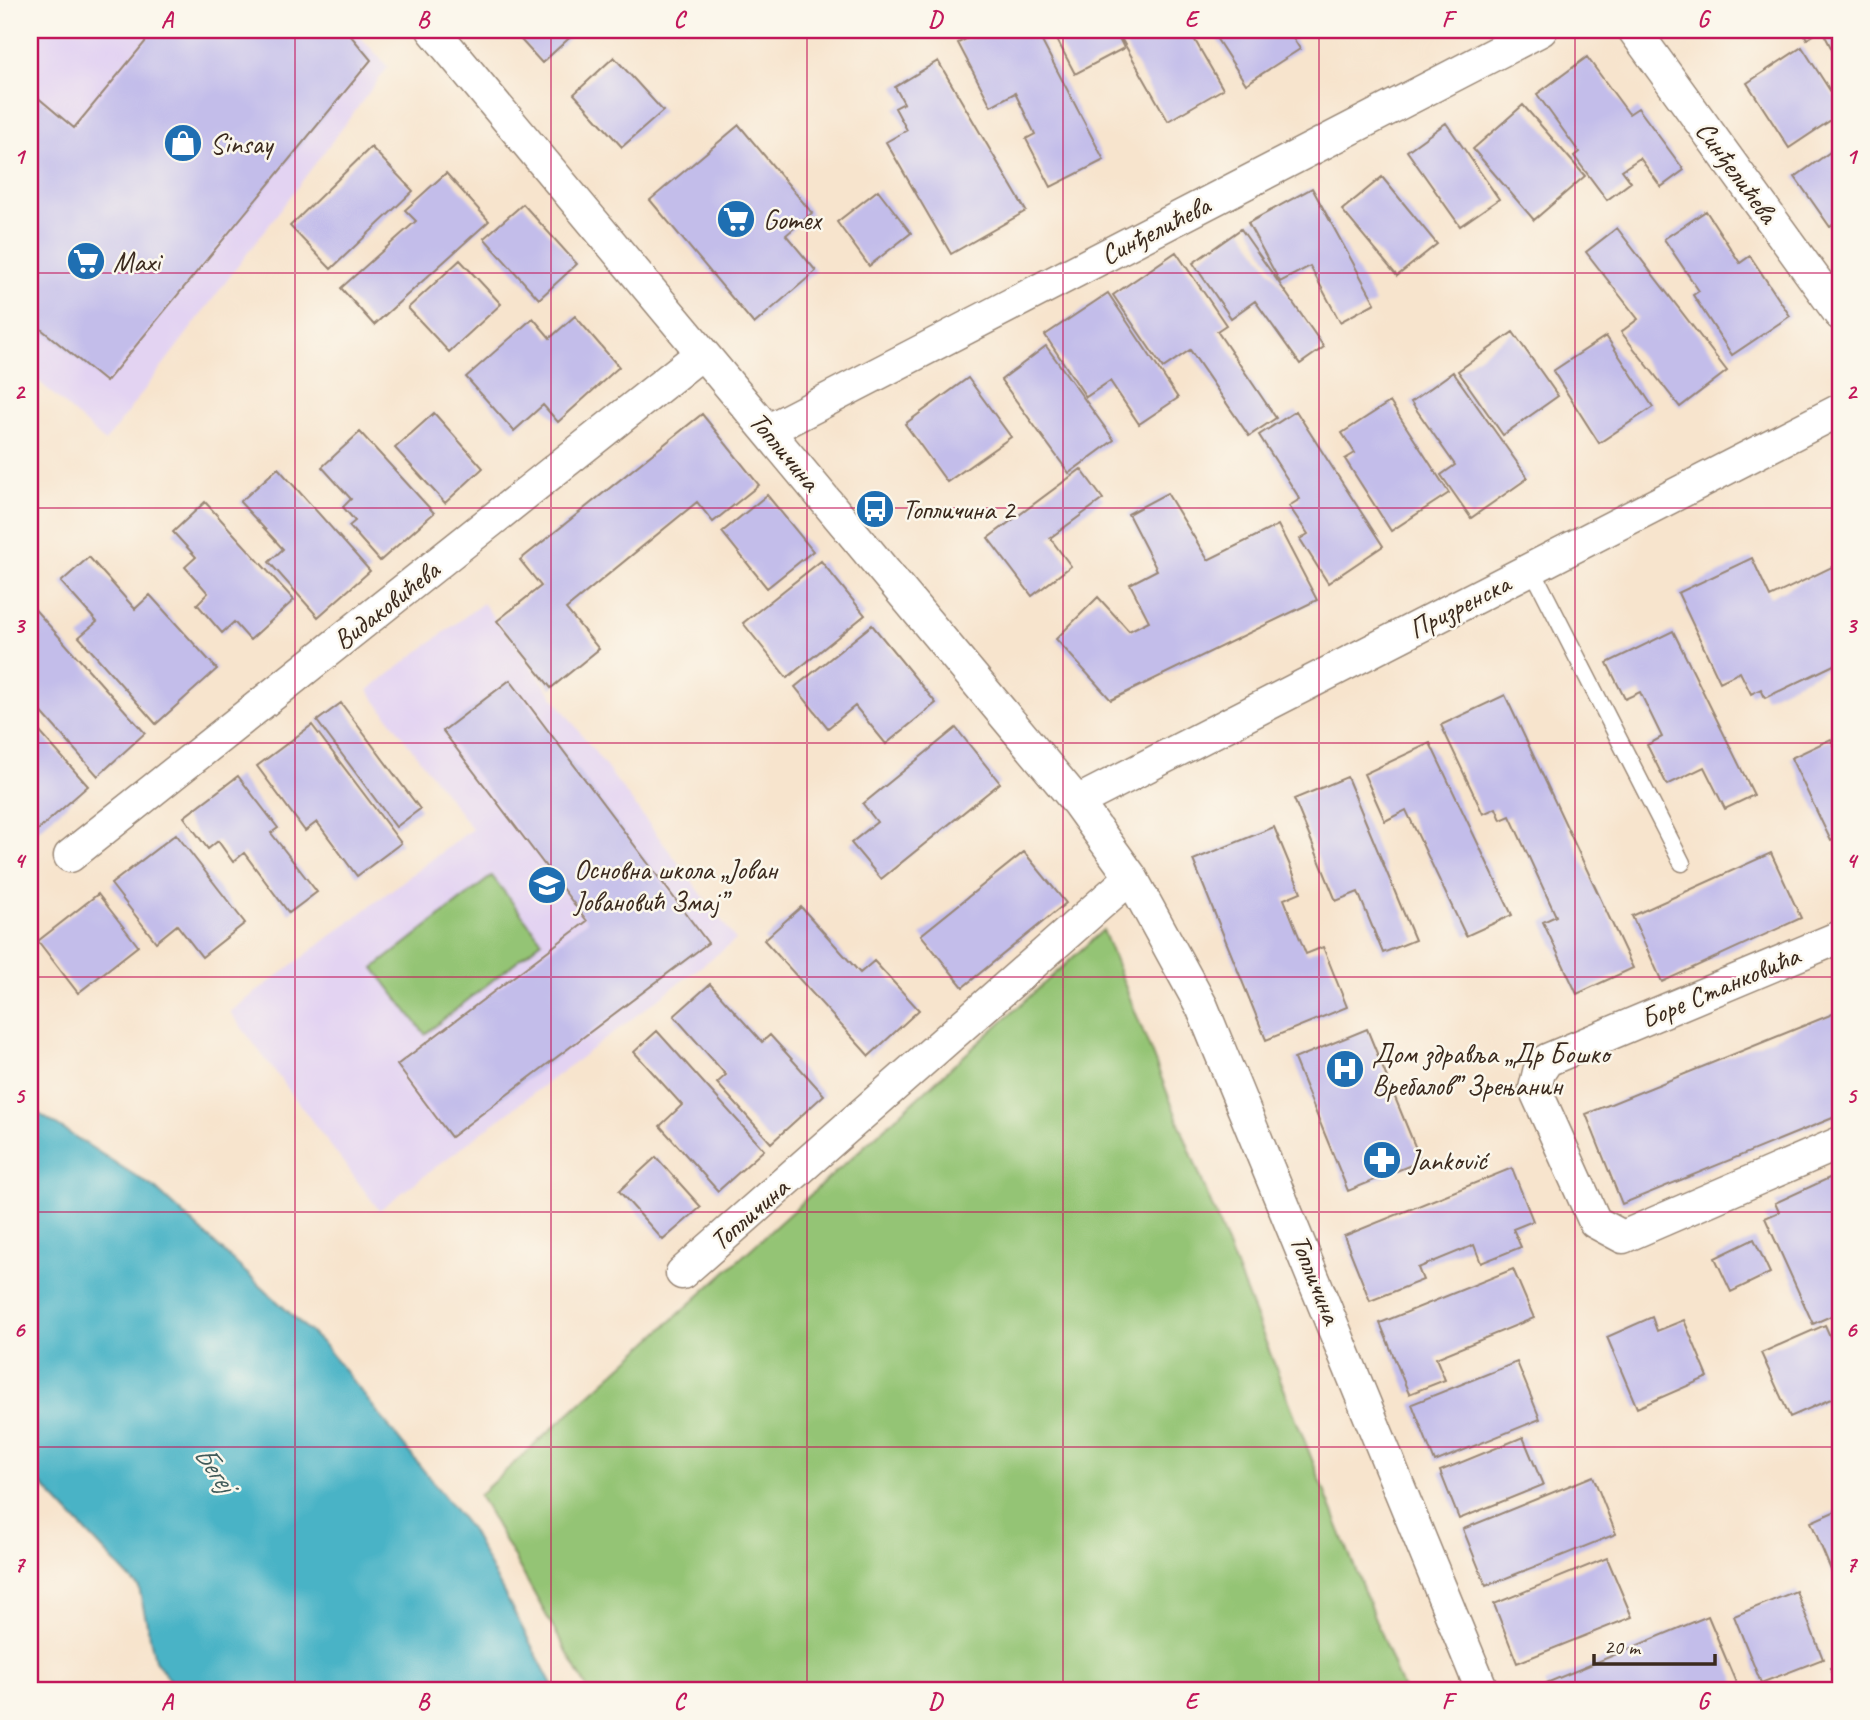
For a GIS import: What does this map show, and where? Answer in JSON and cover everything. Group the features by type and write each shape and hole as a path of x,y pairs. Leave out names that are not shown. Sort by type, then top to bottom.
{"street":[{"name":"Топличина","path":"433,30 1077,802 1131,877 1202,1007 1482,1690"},
{"name":"Синђелићева","path":"768,430 1541,30"},
{"name":"Синђелићева","path":"1634,30 1840,314"},
{"name":"Видаковићева","path":"70,856 702,353"},
{"name":"Призренска","path":"1077,802 1840,411"},
{"name":"Топличина","path":"682,1272 1131,877"},
{"name":"Боре Станковића","path":"1840,937 1546,1060 1539,1072 1535,1089 1595,1222 1623,1237 1840,1143"}],"lane":[{"path":"1532,569 1682,863"}],"shaded area":[{"path":"30,30 354,30 388,67 105,442 30,373"},
{"name":"Основна школа „Јован Јовановић Змај”","path":"483,603 736,940 379,1210 230,1012 472,829 368,690"}],"green space":[{"path":"492,876 542,941 425,1034 374,968"},
{"path":"1103,930 1403,1690 588,1690 479,1495"}],"water":[{"name":"Бегеј","path":"30,1108 156,1189 324,1345 470,1529 555,1690 177,1690 155,1660 139,1588 30,1472"}],"building":[{"path":"155,30 346,30 371,60 106,382 30,320 30,91 74,128"},
{"path":"512,30 578,30 542,63"},
{"path":"984,30 1036,30 1104,160 1051,187 1026,139 1035,134 1015,93 991,106 958,43"},
{"path":"1052,30 1115,30 1124,48 1075,74"},
{"path":"1189,30 1223,89 1168,121 1117,31"},
{"path":"1211,30 1288,30 1300,49 1246,84"},
{"path":"1802,30 1822,30 1807,39"},
{"path":"1822,30 1840,30 1840,65"},
{"path":"1802,47 1840,106 1840,114 1789,148 1747,83"},
{"path":"614,57 663,111 622,147 574,94"},
{"path":"1587,57 1629,114 1638,108 1684,170 1661,187 1640,158 1622,170 1631,182 1607,200 1574,156 1579,152 1537,94"},
{"path":"938,61 1026,211 951,254 886,142 907,130 895,108 904,103 895,87"},
{"path":"1523,105 1585,176 1534,220 1473,149"},
{"path":"1446,123 1499,199 1460,226 1407,151"},
{"name":"Gomex","path":"739,125 812,213 786,235 816,271 754,324 650,200"},
{"path":"1840,145 1840,219 1830,227 1795,177"},
{"path":"371,147 413,191 331,269 290,226"},
{"path":"446,173 489,221 374,325 341,288 416,221 405,210"},
{"path":"1382,177 1437,244 1397,276 1342,210"},
{"path":"1312,188 1375,303 1340,322 1310,266 1280,282 1248,223"},
{"path":"878,190 911,233 869,266 837,222"},
{"path":"523,204 577,264 539,299 484,238"},
{"path":"1706,211 1740,263 1750,256 1790,316 1732,355 1693,295 1699,291 1664,239"},
{"path":"1617,228 1727,371 1680,407 1621,332 1638,319 1586,252"},
{"path":"1241,229 1324,347 1300,364 1255,301 1231,318 1193,263"},
{"path":"1176,252 1226,325 1217,331 1276,418 1249,436 1190,350 1163,368 1113,295"},
{"path":"460,260 501,304 449,352 408,308"},
{"path":"1108,293 1178,398 1139,424 1110,381 1086,397 1045,335"},
{"path":"575,316 619,367 558,422 543,405 514,431 466,377 533,318 550,338"},
{"path":"1513,332 1558,396 1503,435 1458,371"},
{"path":"1606,336 1653,407 1599,443 1553,371"},
{"path":"1046,346 1114,440 1069,473 1001,380"},
{"path":"1453,372 1528,478 1471,518 1441,475 1455,465 1411,402"},
{"path":"968,378 1011,437 947,482 905,424"},
{"path":"1390,402 1449,493 1391,531 1345,459 1355,453 1342,433"},
{"path":"1296,411 1383,546 1328,583 1300,539 1308,534 1289,506 1300,499 1259,435"},
{"path":"434,413 483,468 445,503 395,448"},
{"path":"702,414 759,485 713,522 697,502 566,609 599,649 551,688 497,621 541,586 520,560"},
{"path":"360,432 434,513 380,561 349,526 355,521 343,507 351,499 322,467"},
{"path":"278,468 370,571 318,617 269,562 283,549 240,502"},
{"path":"1081,469 1103,499 1050,538 1071,566 1032,596 988,538"},
{"path":"1167,493 1208,560 1278,525 1317,600 1111,700 1056,639 1098,597 1129,631 1149,621 1130,584 1157,570 1128,514"},
{"path":"767,495 813,551 767,588 722,532"},
{"path":"205,502 294,600 250,640 234,622 222,633 197,604 208,593 185,567 196,557 173,532"},
{"path":"89,557 135,609 150,595 217,669 156,724 79,637 97,622 61,582"},
{"path":"1752,558 1770,597 1840,563 1840,662 1765,698 1761,689 1751,694 1740,672 1720,682 1678,593"},
{"path":"821,561 865,615 787,678 743,623"},
{"path":"30,604 145,733 98,776 30,699"},
{"path":"872,625 936,703 886,744 855,706 828,728 795,687"},
{"path":"1673,631 1754,795 1725,809 1704,767 1667,785 1647,745 1662,737 1640,692 1625,699 1607,663"},
{"path":"510,680 708,943 451,1137 397,1065 587,921 443,731"},
{"path":"1505,695 1633,968 1577,994 1543,922 1556,916 1510,816 1501,820 1496,808 1483,814 1441,725"},
{"path":"341,703 420,809 396,827 317,721"},
{"path":"30,721 88,786 30,837"},
{"path":"312,725 401,843 357,876 317,822 305,831 257,766"},
{"path":"956,728 1000,783 881,879 851,843 877,822 863,804"},
{"path":"1831,739 1840,759 1840,837 1831,841 1791,758"},
{"path":"1430,743 1512,915 1466,936 1406,810 1385,821 1364,774"},
{"path":"238,776 278,828 271,833 317,892 289,913 244,853 233,862 218,841 208,849 184,817"},
{"path":"1347,777 1415,940 1383,953 1358,892 1336,901 1294,799"},
{"path":"1274,827 1301,892 1284,899 1306,954 1323,947 1347,1007 1266,1040 1193,860"},
{"path":"176,834 245,923 202,957 177,925 156,942 111,884"},
{"path":"1024,852 1066,903 963,987 921,935"},
{"path":"1771,853 1801,918 1662,982 1632,916"},
{"path":"98,894 138,946 78,993 38,941"},
{"path":"801,907 860,973 874,961 919,1010 869,1056 764,940"},
{"path":"710,984 762,1042 770,1035 824,1095 771,1143 717,1083 726,1075 674,1016"},
{"path":"1840,1011 1840,1115 1622,1204 1586,1114"},
{"path":"1367,1029 1421,1161 1348,1191 1294,1059"},
{"path":"657,1031 764,1150 718,1191 660,1126 682,1105 634,1052"},
{"path":"656,1157 701,1207 663,1240 619,1191"},
{"path":"1512,1168 1533,1221 1513,1229 1521,1247 1481,1263 1474,1245 1418,1268 1423,1280 1370,1301 1344,1236"},
{"path":"1840,1173 1840,1312 1813,1324 1765,1218 1779,1212 1775,1203"},
{"path":"1754,1239 1770,1273 1731,1292 1715,1258"},
{"path":"1513,1269 1534,1318 1436,1358 1445,1380 1409,1394 1380,1323"},
{"path":"1652,1317 1657,1331 1684,1320 1708,1377 1637,1408 1607,1337"},
{"path":"1825,1325 1840,1359 1840,1395 1790,1417 1761,1353"},
{"path":"1517,1362 1540,1419 1435,1462 1412,1404"},
{"path":"1523,1437 1543,1485 1459,1519 1440,1471"},
{"path":"1593,1476 1616,1534 1486,1586 1463,1529"},
{"path":"1840,1509 1840,1572 1833,1575 1811,1522"},
{"path":"1607,1558 1632,1617 1517,1663 1494,1604"},
{"path":"1796,1591 1823,1659 1761,1683 1734,1616"},
{"path":"1708,1616 1737,1685 1724,1690 1547,1690 1544,1684"},
{"path":"1840,1664 1840,1690 1839,1690 1830,1668"}],"place":[{"name":"Sinsay","path":"183,143"},
{"name":"Gomex","path":"736,219"},
{"name":"Maxi","path":"86,261"},
{"name":"Топличина 2","path":"875,509"},
{"name":"Основна школа „Јован Јовановић Змај”","path":"547,885"},
{"name":"Дом здравља „Др Бошко Вребалов” Зрењанин","path":"1345,1069"},
{"name":"Janković","path":"1382,1160"}]}
